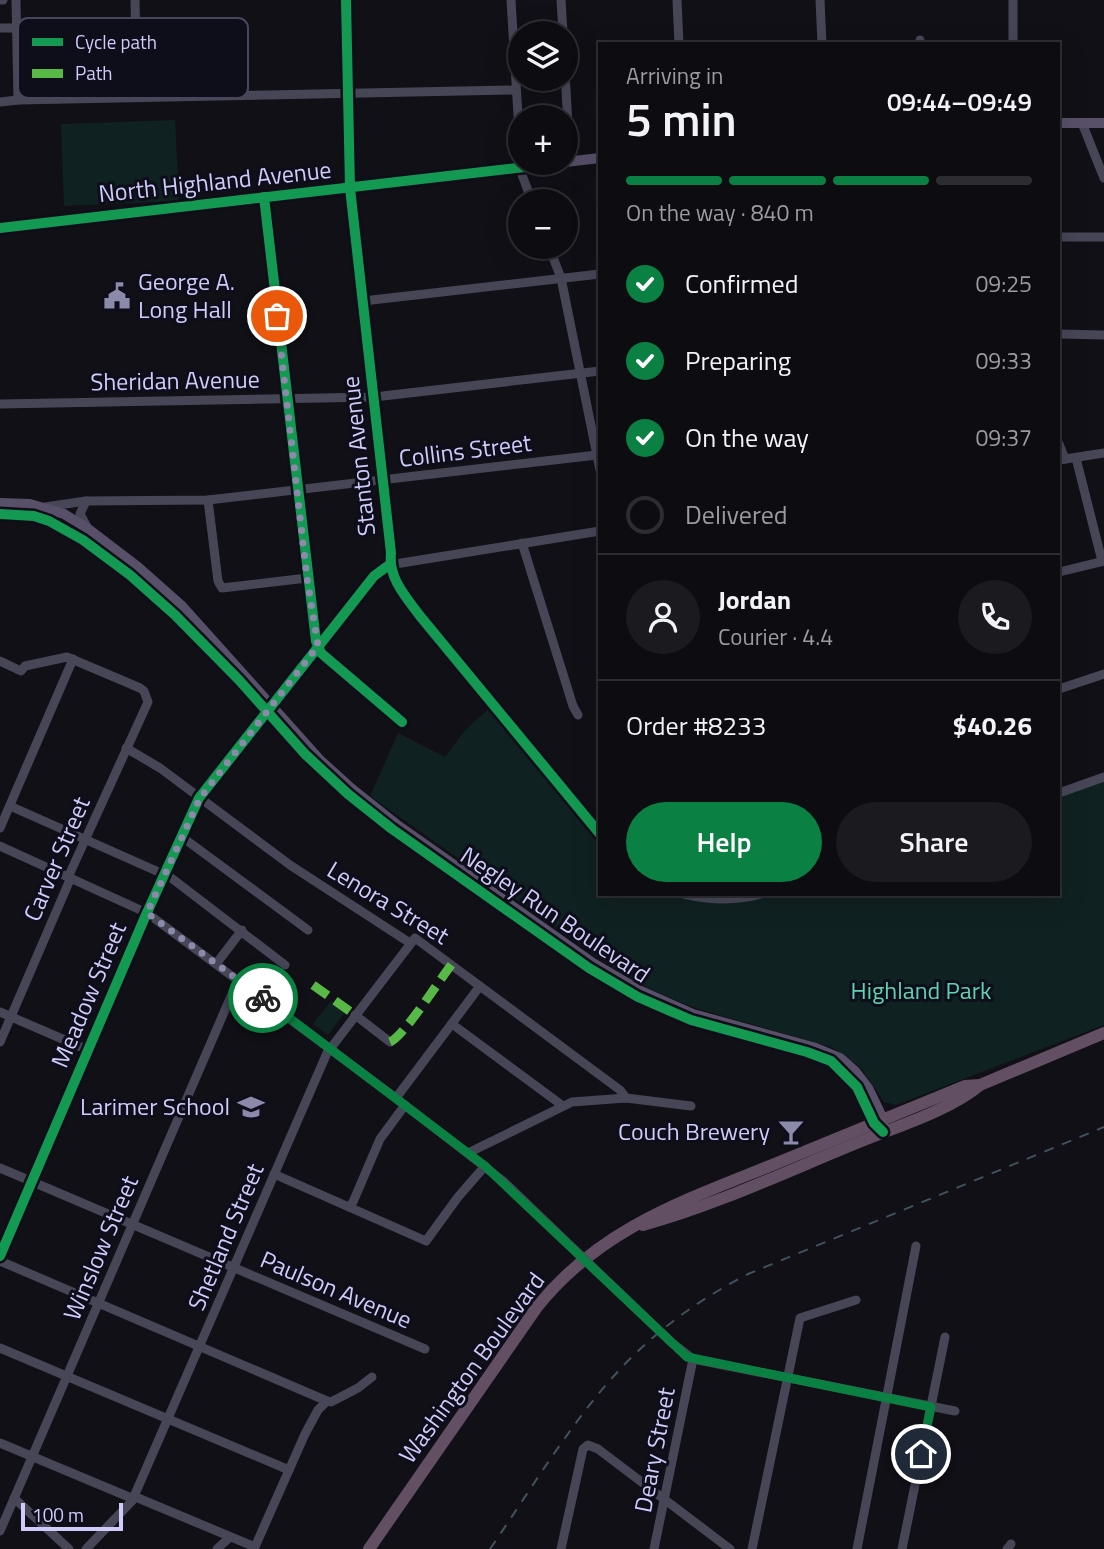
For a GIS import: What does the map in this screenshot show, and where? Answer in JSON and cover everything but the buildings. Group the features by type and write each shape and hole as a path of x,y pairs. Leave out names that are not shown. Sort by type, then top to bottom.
{"highway":[{"name":"Washington Boulevard","path":"369,1549 546,1296 577,1264 602,1245 626,1230 751,1186 965,1086 980,1085 1104,1033"}],"main road":[{"path":"1060,122 1104,123"},
{"name":"North Highland Avenue","path":"578,161 598,158"},
{"name":"North Highland Avenue","path":"0,228 350,188 508,167"},
{"name":"Negley Run Boulevard","path":"0,503 30,504 64,514 88,528 138,567 182,606 310,750 352,789 396,824 593,963 641,991 693,1014 816,1048 840,1058 865,1082 880,1125"},
{"name":"Negley Run Boulevard","path":"0,514 33,516 49,521 83,540 130,575 175,615 239,680 305,754 348,794 392,829 589,968 638,997 691,1020 831,1061 857,1087 880,1125"}],"street":[{"path":"16,0 18,100"},
{"path":"135,0 135,18"},
{"name":"Stanton Avenue","path":"346,0 350,188 391,554 389,565 400,590 420,616 598,832"},
{"path":"511,0 512,21"},
{"path":"561,0 562,21"},
{"path":"677,0 679,42"},
{"path":"820,0 822,42"},
{"path":"1013,0 1013,42"},
{"path":"0,29 17,28"},
{"path":"248,95 508,90"},
{"path":"0,102 97,98"},
{"path":"1082,123 1104,178"},
{"path":"264,197 307,578 318,646 321,653 402,722"},
{"path":"1060,237 1104,237"},
{"path":"554,259 561,278 598,460"},
{"path":"363,301 598,274"},
{"path":"1060,334 1104,335"},
{"name":"Sheridan Avenue","path":"0,404 374,397 598,371"},
{"path":"1062,459 1104,453"},
{"name":"Collins Street","path":"45,507 86,501 208,500 597,455"},
{"path":"1060,572 1103,561 1076,458"},
{"path":"208,500 220,586 224,588 307,578"},
{"path":"86,501 80,514 88,528"},
{"path":"389,565 598,531"},
{"path":"522,543 578,715"},
{"name":"Meadow Street","path":"0,1258 147,913 200,798 374,576 389,565"},
{"path":"0,661 21,671 25,666 68,657 73,659 0,828"},
{"name":"Carver Street","path":"0,1042 85,839 148,702 144,691 73,659"},
{"path":"1060,689 1104,674"},
{"name":"Lenora Street","path":"126,748 160,768 290,865 410,943 415,938 620,1090 626,1098"},
{"path":"1060,793 1104,777"},
{"path":"10,806 164,874 242,930 285,965"},
{"path":"182,837 308,930"},
{"path":"0,846 147,913 238,980 485,1166 671,1342 693,1359 955,1411"},
{"path":"696,896 713,899 754,896"},
{"path":"216,964 242,930"},
{"name":"Shetland Street","path":"86,1549 130,1505 134,1497 330,1049 410,943"},
{"name":"Winslow Street","path":"0,1531 238,980"},
{"path":"396,1098 480,986"},
{"path":"0,1012 88,1049"},
{"path":"355,1015 390,1042"},
{"path":"452,1024 563,1106"},
{"path":"468,1153 572,1102 626,1098 691,1106"},
{"path":"349,1207 380,1139 405,1105"},
{"path":"274,1174 426,1241 485,1166"},
{"name":"Paulson Avenue","path":"0,1168 425,1349"},
{"path":"857,1549 916,1247"},
{"path":"0,1258 97,1303 327,1401 331,1402 358,1388 372,1377"},
{"path":"752,1549 800,1318 856,1300"},
{"path":"902,1549 945,1338"},
{"path":"0,1348 289,1470"},
{"name":"Deary Street","path":"654,1549 693,1359"},
{"path":"0,1443 254,1548 304,1434 318,1410 327,1401"},
{"path":"561,1549 583,1449 588,1445 593,1446 730,1549"},
{"path":"14,1498 69,1549"},
{"path":"217,1549 230,1536"}],"green space":[{"path":"175,120 179,201 64,206 61,124"},
{"name":"Highland Park","path":"494,704 598,832 598,896 703,896 714,899 742,896 1060,896 1060,793 1104,777 1104,1025 896,1105 884,1102 860,1067 831,1047 695,1008 620,973 370,796 398,733 445,757 465,730"},
{"path":"331,1001 345,1012 328,1035 313,1024"}],"railway":[{"path":"490,1549 553,1455 604,1387 651,1339 714,1293 748,1274 1104,1127"}],"marked path":[{"path":"390,1042 413,1019 452,964"},
{"path":"313,985 355,1015"}],"cycle path":[{"path":"346,0 350,188 392,571 399,587 420,616 598,832"},
{"path":"0,228 508,169"},
{"path":"264,197 316,641 321,653 402,722"},
{"path":"0,514 34,516 49,521 83,540 130,575 175,615 239,680 305,754 348,794 392,829 589,968 638,997 691,1020 831,1061 857,1087 874,1123 883,1132"},
{"path":"0,1256 145,917 199,798 374,576 389,565"}],"way so far":[{"path":"263,998 147,913 200,798 318,646 307,578 277,316"}],"place":[{"name":"George A. Long Hall","path":"117,296"},
{"name":"Larimer School","path":"251,1107"},
{"name":"Couch Brewery","path":"791,1132"}],"route":[{"path":"263,998 503,1181 687,1357 931,1407 921,1454"}]}
